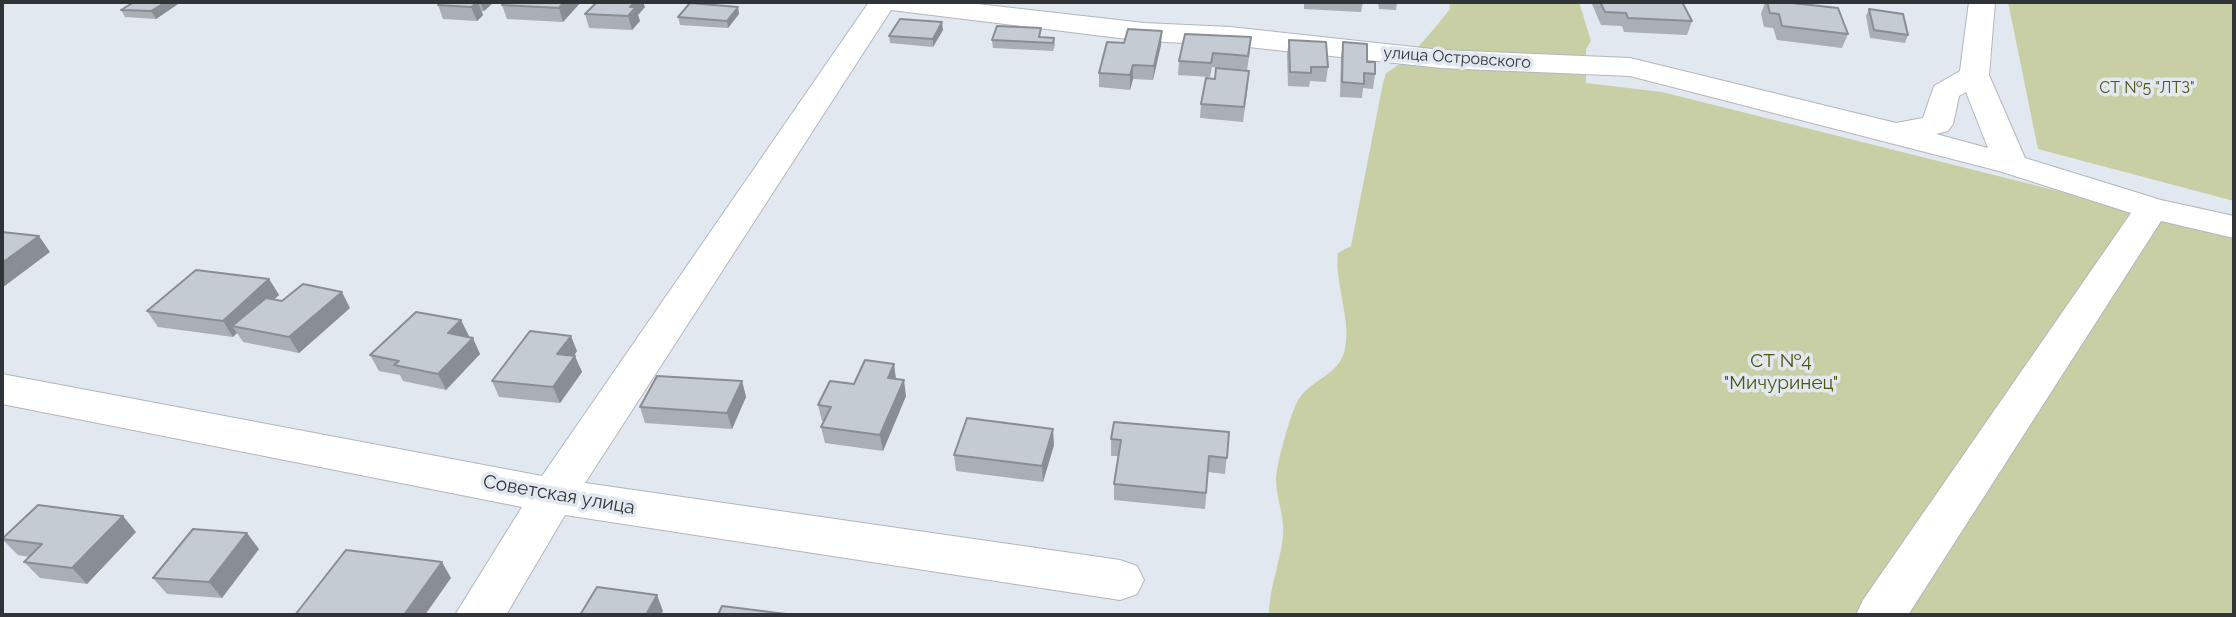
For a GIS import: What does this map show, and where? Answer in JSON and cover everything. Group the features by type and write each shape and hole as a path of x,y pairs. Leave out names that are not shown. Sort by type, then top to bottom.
{"street":[{"path":"480,615 553,496 881,2"},
{"name":"улица Островского","path":"893,2 1144,32 1230,36 1441,59 1630,67 1896,133 2011,164 2152,208 2234,227"},
{"path":"1982,2 1974,75 2011,164"},
{"path":"1896,133 1937,124 1945,92 1974,75"},
{"path":"1881,615 2152,208"},
{"name":"Советская улица","path":"2,388 553,496 1120,580"}],"green space":[{"name":"СТ №4 \"Мичуринец\"","path":"1449,2 1579,2 1591,41 1586,49 1586,83 1662,92 2234,235 2234,615 1269,615 1283,537 1276,486 1279,462 1297,402 1308,388 1335,367 1344,353 1346,329 1337,265 1338,253 1351,246 1383,83 1386,73 1413,52 1450,9"},
{"name":"СТ №5 \"ЛТЗ\"","path":"2008,2 2234,2 2234,201 2038,149"}],"building":[{"path":"134,2 166,2 151,11 121,10"},
{"path":"442,2 478,2 471,7 438,5"},
{"path":"505,2 564,2 559,8 502,5"},
{"path":"597,2 634,2 630,7 636,7 628,16 585,14"},
{"path":"1600,2 1682,2 1692,21 1628,18 1626,13 1605,12"},
{"path":"1767,2 1838,8 1848,34 1782,26 1779,14 1770,13"},
{"path":"690,3 738,7 727,21 678,17"},
{"path":"1869,9 1903,14 1908,35 1874,30"},
{"path":"900,19 942,22 933,39 889,36"},
{"path":"997,26 1041,28 1039,37 1054,38 1053,43 992,40"},
{"path":"1128,29 1162,31 1154,66 1133,65 1130,75 1099,73 1107,42 1124,43"},
{"path":"1185,34 1251,37 1248,56 1213,53 1211,63 1179,61"},
{"path":"1289,40 1326,42 1328,67 1311,67 1311,73 1290,72"},
{"path":"1343,42 1367,44 1367,62 1375,62 1375,74 1364,73 1364,84 1342,82"},
{"path":"1216,68 1249,71 1244,107 1201,104 1206,78 1215,79"},
{"path":"2,232 39,236 2,263"},
{"path":"196,270 269,279 223,321 147,311"},
{"path":"303,284 342,292 289,337 232,326 266,298 282,301"},
{"path":"416,312 461,320 448,333 473,338 438,374 394,365 399,361 370,355"},
{"path":"530,331 571,336 557,354 575,356 553,387 492,381"},
{"path":"865,360 894,364 888,378 904,380 880,435 821,427 831,407 818,405 830,381 854,384"},
{"path":"657,376 742,381 727,413 640,407"},
{"path":"967,418 1053,429 1042,466 954,455"},
{"path":"1114,422 1229,432 1227,458 1209,456 1206,493 1114,484 1121,440 1111,439"},
{"path":"38,505 123,516 72,568 24,562 42,544 2,539"},
{"path":"193,529 247,533 209,582 153,578"},
{"path":"346,550 442,562 404,615 295,615"},
{"path":"597,587 657,595 646,615 580,615"},
{"path":"722,606 794,615 718,615"}]}
